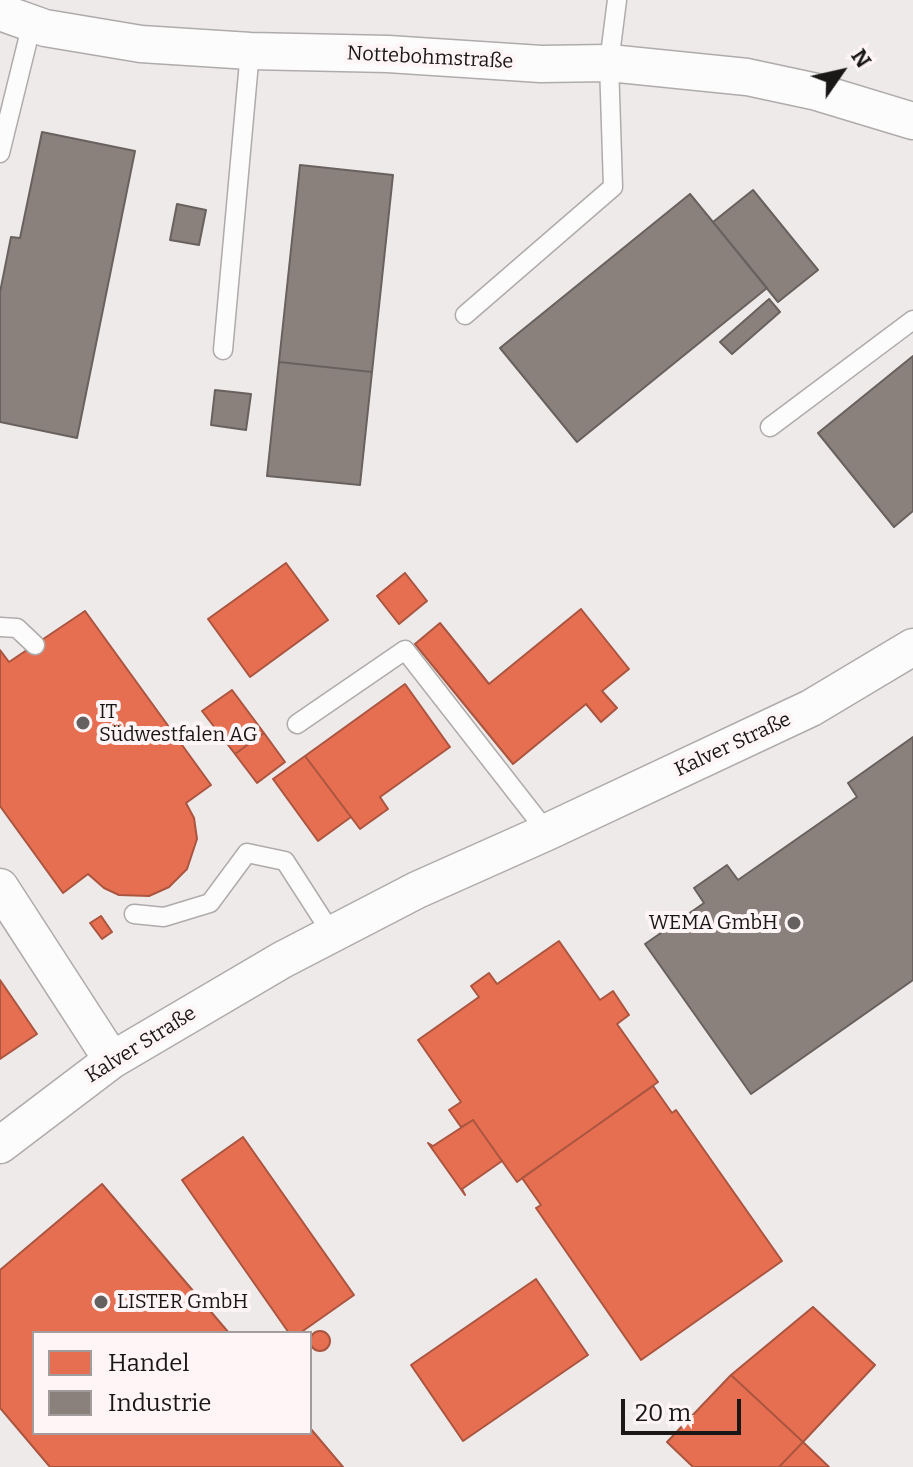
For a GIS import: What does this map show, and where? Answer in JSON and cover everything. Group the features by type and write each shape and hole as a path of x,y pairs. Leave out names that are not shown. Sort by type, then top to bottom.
{"street":[{"name":"Nottebohmstraße","path":"32,16 141,44 541,64 609,63 747,77 817,92 913,121"},
{"name":"Kalver Straße","path":"0,1145 112,1060 282,960 460,869 547,832 811,708 913,647"},
{"path":"0,887 112,1060"}],"lane":[{"path":"465,315 613,187 609,63 617,0"},
{"name":"Nottebohmstraße","path":"0,153 32,16"},
{"path":"223,350 250,51"},
{"path":"770,427 913,320"},
{"path":"0,627 17,628 35,645"},
{"path":"297,724 405,650 547,832"},
{"path":"134,914 164,917 210,903 247,853 285,861 332,934"}],"building: Handel":[{"path":"286,563 328,620 250,677 208,619"},
{"path":"405,573 427,601 399,624 377,596"},
{"path":"581,609 629,669 602,691 617,708 601,722 586,704 513,764 415,644 440,623 489,684"},
{"name":"IT Südwestfalen AG","path":"85,611 211,785 186,803 194,818 197,839 187,869 169,887 149,896 119,895 104,888 88,874 63,893 0,806 0,650 9,662"},
{"path":"405,684 450,747 380,797 388,809 360,829 305,756"},
{"path":"232,690 264,733 235,754 202,711"},
{"path":"264,733 285,762 257,783 235,754"},
{"path":"305,756 351,817 318,841 273,779"},
{"path":"101,916 112,932 102,939 90,923"},
{"path":"559,941 600,1000 613,991 629,1015 617,1024 658,1082 517,1182 473,1120 461,1127 449,1110 461,1102 418,1040 479,997 471,986 489,973 497,984"},
{"path":"0,980 37,1034 0,1059"},
{"path":"653,1086 672,1113 676,1110 782,1261 641,1360 536,1208 541,1205 522,1178"},
{"path":"473,1120 502,1161 462,1189 465,1195 428,1143 433,1146"},
{"path":"243,1137 354,1295 303,1331 288,1331 182,1180"},
{"name":"LISTER GmbH","path":"102,1184 227,1331 32,1331 32,1435 312,1435 312,1430 343,1467 50,1467 0,1408 0,1270"},
{"path":"536,1279 588,1355 463,1441 411,1365"},
{"path":"813,1307 875,1365 803,1442 731,1375"},
{"path":"316,1331 324,1331 330,1337 330,1345 324,1351 316,1351 312,1347 312,1335"},
{"path":"731,1375 803,1442 779,1467 693,1467 667,1442"},
{"path":"803,1442 829,1467 779,1467"}],"building: Industrie":[{"path":"42,132 135,151 77,438 0,422 0,292 11,237 20,238"},
{"path":"300,165 393,175 372,372 279,362"},
{"path":"753,190 818,270 778,302 713,222"},
{"path":"690,194 767,288 577,442 500,348"},
{"path":"177,204 206,210 199,245 170,240"},
{"path":"769,299 780,312 732,354 720,342"},
{"path":"913,356 913,511 894,527 818,433"},
{"path":"279,362 372,372 360,485 267,476"},
{"path":"215,390 251,394 246,430 211,425"},
{"name":"WEMA GmbH","path":"913,737 913,980 751,1094 645,944 704,903 694,888 727,865 738,880 857,797 848,783"}],"place":[{"name":"IT Südwestfalen AG","path":"83,723"},
{"name":"WEMA GmbH","path":"794,923"},
{"name":"LISTER GmbH","path":"101,1302"}]}
